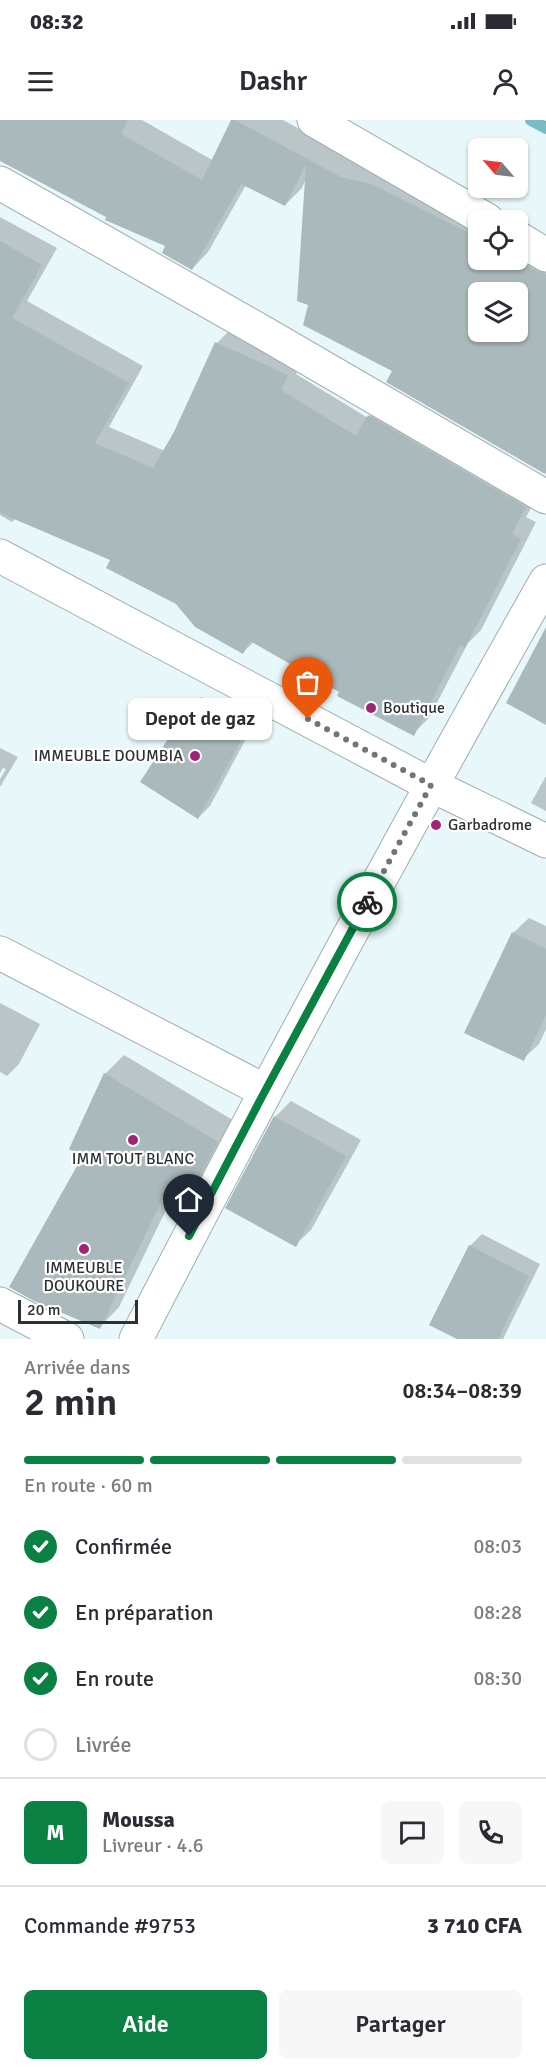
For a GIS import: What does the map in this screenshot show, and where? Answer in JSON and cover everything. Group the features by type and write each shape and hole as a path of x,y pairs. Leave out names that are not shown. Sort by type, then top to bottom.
{"street":[{"path":"314,120 470,210"},
{"path":"0,183 546,497"},
{"path":"528,244 546,255"},
{"path":"0,556 431,785 546,841"},
{"path":"136,1339 265,1091 431,785 546,581"},
{"path":"0,953 265,1091"},
{"path":"0,1304 67,1339"}],"building":[{"path":"0,120 128,120 121,134 202,180 231,120 235,120 341,177 371,184 468,232 468,270 528,270 528,266 546,274 545,474 386,382 392,371 303,325 308,305 297,301 306,164 285,206 241,184 192,270 162,253 165,246 105,220 106,217 0,161"},
{"path":"0,241 42,265 12,318 129,383 95,443 153,468 174,432 215,342 288,375 281,390 356,436 368,415 526,507 512,534 521,539 465,648 460,645 414,736 337,696 339,692 250,641 243,654 195,627 176,604 106,568 110,560 0,513"},
{"path":"546,627 546,725 506,703"},
{"name":"IMMEUBLE DOUMBIA","path":"188,708 247,730 198,819 140,782"},
{"path":"512,932 546,949 546,1015 524,1061 464,1033"},
{"path":"104,1073 218,1142 192,1190 172,1179 100,1329 34,1301 9,1287 82,1157 69,1149"},
{"path":"274,1116 346,1156 296,1247 225,1208"},
{"path":"469,1245 529,1276 498,1339 457,1339 429,1325"}],"waterway":[{"path":"531,120 546,128"}],"way so far":[{"path":"308,719 431,785 367,902"}],"place":[{"name":"Boutique","path":"371,708"},
{"name":"Depot de gaz","path":"308,719"},
{"name":"IMMEUBLE DOUMBIA","path":"195,756"},
{"name":"Garbadrome","path":"436,825"},
{"name":"IMM TOUT BLANC","path":"133,1140"},
{"name":"IMMEUBLE DOUKOURE","path":"84,1249"}],"route":[{"path":"189,1236 367,902"}]}
